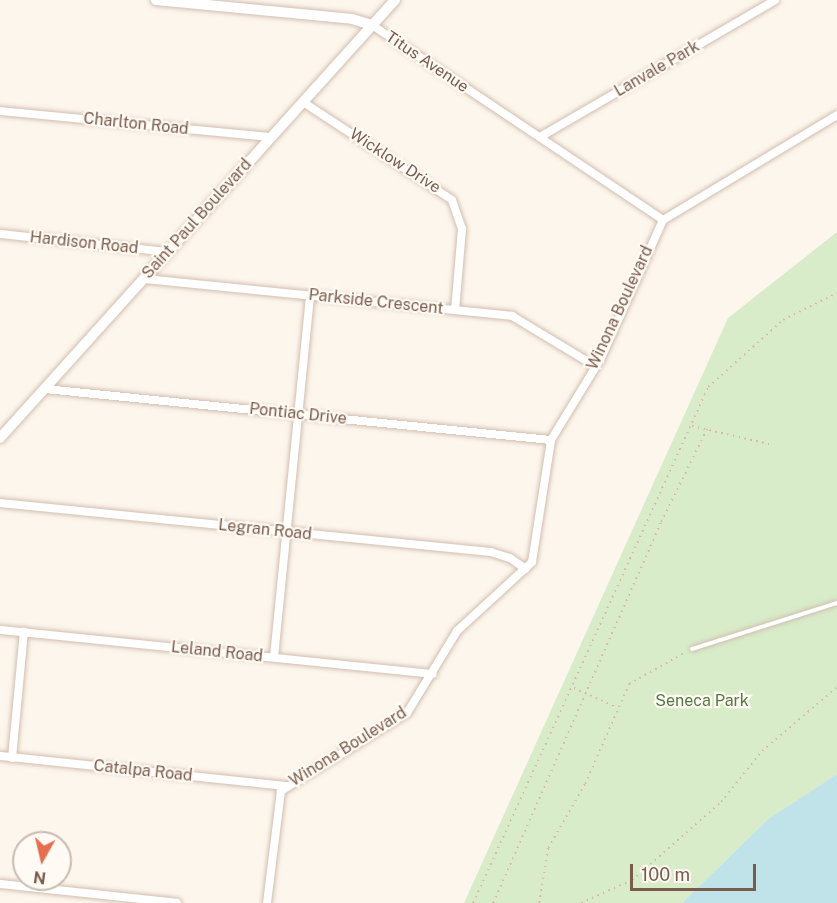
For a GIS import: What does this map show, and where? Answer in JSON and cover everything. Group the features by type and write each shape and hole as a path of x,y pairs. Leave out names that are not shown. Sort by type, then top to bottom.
{"main road":[{"name":"Titus Avenue","path":"156,0 352,19 372,25"},
{"name":"Saint Paul Boulevard","path":"0,438 395,0"}],"street":[{"name":"Lanvale Park","path":"540,137 775,0"},
{"name":"Titus Avenue","path":"372,25 663,220"},
{"name":"Wicklow Drive","path":"303,102 452,200 462,229 455,310"},
{"name":"Charlton Road","path":"0,111 271,137"},
{"name":"Winona Boulevard","path":"267,903 278,796 286,786 398,720 415,703 471,615 526,569 536,553 551,440 595,366 663,220 674,210 837,115"},
{"name":"Hardison Road","path":"0,234 168,252"},
{"name":"Parkside Crescent","path":"144,279 455,310 521,319 595,366"},
{"path":"274,657 310,296"},
{"name":"Pontiac Drive","path":"45,389 551,440"},
{"name":"Legran Road","path":"0,503 491,552 510,558 526,569"},
{"name":"Leland Road","path":"0,630 433,674"},
{"path":"12,758 24,632"},
{"name":"Catalpa Road","path":"0,756 286,786"},
{"path":"0,884 177,903"}],"lane":[{"path":"692,649 837,603"}],"path":[{"path":"473,903 574,687 708,387 783,320 837,293"},
{"path":"691,425 773,445"},
{"path":"493,903 517,842 587,694 661,522 707,429"},
{"path":"539,903 548,848 585,784 629,684 692,649"},
{"path":"574,687 617,708"},
{"path":"581,903 632,880 721,802 762,752 837,687"}],"green space":[{"name":"Seneca Park","path":"837,232 837,774 768,819 682,903 464,903 728,318"}],"water":[{"path":"837,774 837,903 682,903 768,819"}]}
